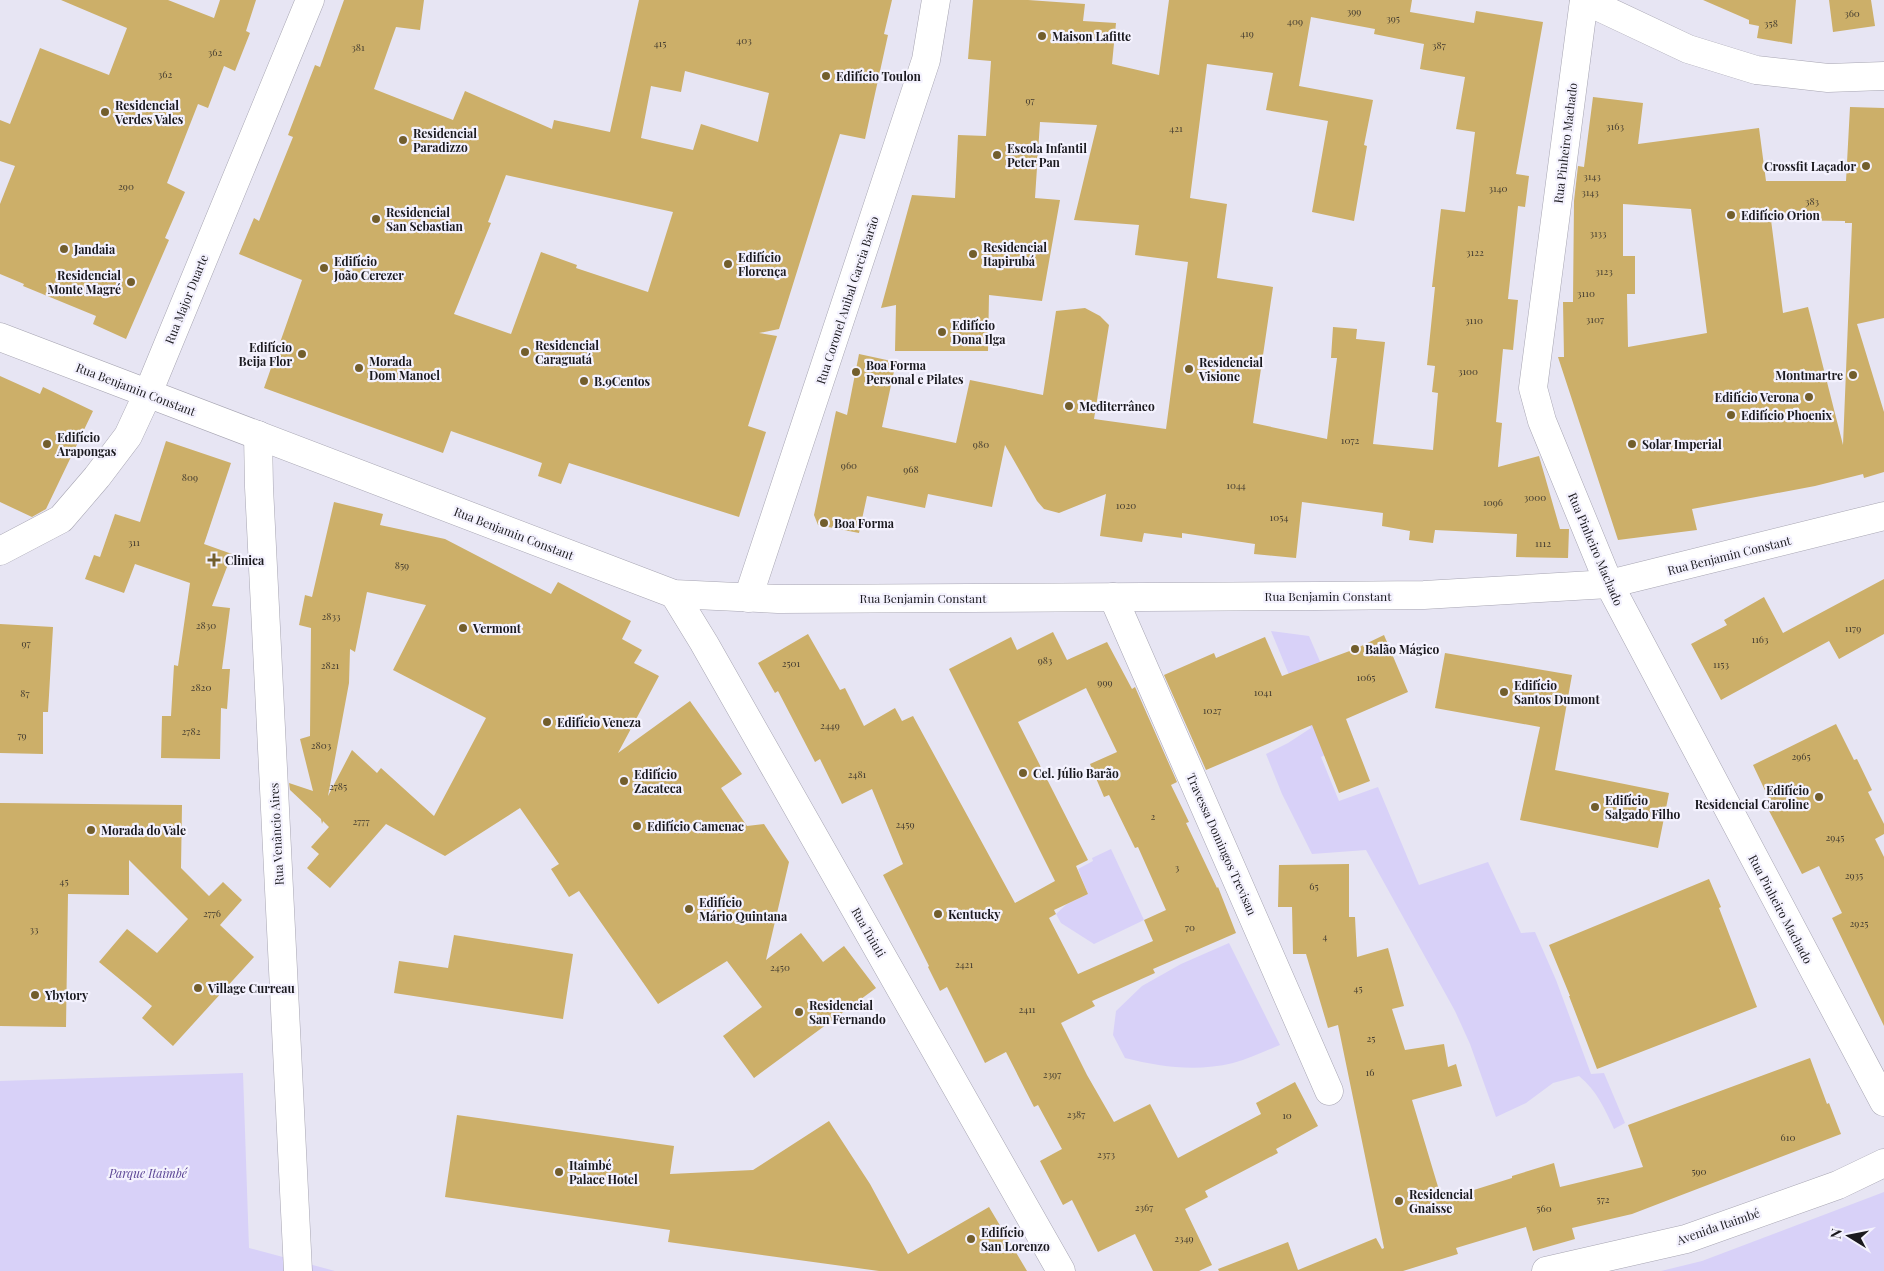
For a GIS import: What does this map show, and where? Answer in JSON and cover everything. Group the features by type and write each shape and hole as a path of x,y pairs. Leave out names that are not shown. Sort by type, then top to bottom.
{"street":[{"name":"Rua Major Duarte","path":"0,551 61,519 97,477 128,436 148,393 310,0"},
{"name":"Rua Coronel Anibal Garcia Barão","path":"748,598 926,60 936,0"},
{"path":"1584,0 1688,48 1756,70 1828,78 1884,76"},
{"name":"Rua Pinheiro Machado","path":"1584,0 1533,388 1542,421 1609,584 1884,1102"},
{"name":"Rua Benjamin Constant","path":"0,337 674,594 788,599 1424,595 1609,584 1884,516"},
{"name":"Rua Venâncio Aires","path":"258,435 298,1271"},
{"name":"Rua Tuiuti","path":"674,594 714,660 1061,1271"},
{"name":"Travessa Domingos Trevisan","path":"1113,597 1329,1091"},
{"name":"Avenida Itaimbé","path":"1546,1271 1686,1239 1838,1185 1884,1164"}],"green space":[{"path":"1271,631 1309,636 1354,740 1321,757 1339,801 1378,787 1419,885 1488,862 1521,933 1535,932 1556,980 1591,1074 1604,1073 1625,1123 1614,1129 1596,1094 1579,1076 1553,1083 1526,1103 1496,1117 1470,1044 1455,1011 1366,850 1312,854 1282,794 1266,754 1311,728"},
{"path":"1111,849 1144,920 1094,944 1061,923 1056,914 1067,904 1088,894 1078,869 1093,861 1092,858"},
{"path":"1229,943 1280,1045 1251,1057 1219,1066 1192,1068 1165,1066 1125,1058 1113,1035 1116,1011 1142,986 1181,964"},
{"name":"Parque Itaimbé","path":"243,1073 249,1248 335,1271 0,1271 0,1081"},
{"path":"1884,1192 1884,1271 1661,1271 1702,1261"}],"building":[{"path":"61,0 168,0 214,18 220,0 256,0 246,31 250,33 235,71 224,66 208,108 198,104 167,183 185,192 165,238 169,240 126,339 93,324 96,316 23,286 24,284 0,274 0,204 15,166 0,161 0,120 10,124 40,48 109,75 127,28"},
{"path":"344,0 424,0 420,30 396,27 374,89 453,120 465,91 552,129 554,120 610,132 639,0 892,0 884,34 888,35 865,139 840,134 779,329 759,333 777,336 748,426 766,432 739,517 569,463 561,484 538,476 542,463 451,431 443,453 264,388 302,280 239,254 254,218 259,221 293,137 288,135 315,65 320,67","holes":["685,71 769,93 758,142 701,124 693,150 641,138 651,86 681,92","506,175 673,212 648,292 576,268 577,265 541,252 511,334 454,314 491,223 488,222"]},
{"path":"973,0 1028,0 1085,4 1083,21 1116,23 1112,64 1159,75 1169,0 1412,0 1410,12 1474,23 1476,11 1543,22 1516,174 1529,176 1525,207 1518,206 1508,299 1518,300 1513,350 1503,349 1496,422 1502,423 1498,467 1539,456 1560,529 1569,529 1568,558 1516,557 1517,534 1435,530 1433,543 1409,540 1410,531 1382,526 1383,513 1302,502 1296,558 1254,554 1255,544 1182,533 1182,538 1144,533 1142,542 1100,536 1106,494 1059,513 1044,509 1037,501 1005,445 992,507 928,494 925,508 867,496 859,533 818,525 814,515 836,411 847,415 859,354 896,362 882,427 956,443 970,380 1043,395 1056,311 1085,308 1100,316 1109,325 1094,419 1166,429 1188,262 1135,255 1139,225 1074,220 1097,125 1040,122 1035,198 1060,200 1042,301 989,295 988,351 895,351 896,305 881,308 912,195 955,198 958,135 986,136 991,61 968,59","holes":["1311,17 1375,29 1374,34 1424,44 1420,69 1465,77 1456,129 1475,132 1465,212 1441,209 1432,287 1435,287 1427,365 1435,366 1432,392 1438,393 1433,450 1373,444 1385,342 1356,339 1357,329 1333,327 1331,358 1337,358 1327,439 1253,423 1273,287 1217,278 1227,204 1190,198 1207,64 1273,73 1266,110 1328,121 1312,212 1354,221 1367,146 1364,145 1373,100 1299,86"]},
{"path":"1703,0 1796,0 1792,44 1757,38 1759,26 1749,24 1749,20"},
{"path":"1829,0 1871,0 1875,26 1833,32"},
{"path":"1593,97 1643,103 1638,144 1759,128 1766,181 1846,181 1850,107 1884,108 1884,318 1857,324 1884,412 1884,472 1864,478 1863,474 1815,486 1692,509 1697,530 1618,540 1558,357 1564,357 1563,302 1573,302 1574,201 1578,166 1584,167","holes":["1623,204 1691,209 1707,333 1628,347 1627,294 1635,294 1635,256 1623,256","1771,220 1845,221 1845,223 1852,223 1843,445 1808,307 1783,313"]},
{"name":"Edifício Arapongas","path":"0,376 40,394 43,387 93,411 46,509 32,517 0,502"},
{"path":"166,441 231,463 204,544 232,554 212,606 230,608 222,669 230,669 227,709 221,708 220,759 161,758 162,716 171,716 174,665 178,666 190,583 135,564 124,593 85,579 94,555 100,557 115,514 140,522"},
{"path":"334,502 383,514 380,525 445,539 551,594 558,582 631,621 622,639 642,650 634,663 659,676 618,753 690,701 742,774 721,788 747,826 764,824 789,862 766,960 801,933 823,962 844,946 876,988 754,1078 723,1036 762,1007 727,961 658,1004 579,891 569,897 551,869 559,864 520,808 445,856 386,824 330,888 307,868 319,854 311,847 329,827 323,821 322,824 321,819 290,790 289,783 313,791 300,739 310,736 311,628 299,625 305,595 312,597","holes":["367,592 426,605 393,670 486,718 434,816 381,768 377,773 352,750 328,796 349,683 350,649 355,652"]},
{"path":"1884,579 1884,634 1839,659 1829,641 1721,700 1691,644 1727,625 1724,620 1764,597 1783,633"},
{"path":"0,624 53,627 48,712 43,712 43,754 0,753"},
{"path":"1053,632 1067,660 1107,642 1132,689 1135,687 1177,782 1171,785 1189,822 1186,823 1218,887 1236,933 1153,969 1155,973 1092,1001 1095,1006 1061,1023 1087,1075 1114,1122 1150,1104 1178,1158 1261,1114 1256,1103 1295,1082 1318,1126 1276,1149 1278,1153 1205,1191 1208,1197 1185,1209 1212,1265 1199,1271 1153,1271 1135,1234 1098,1252 1072,1200 1063,1205 1040,1161 1062,1149 1038,1105 1034,1107 1006,1052 985,1063 947,987 940,991 883,875 903,864 872,789 842,804 820,759 815,762 778,691 775,693 758,663 808,634 840,690 845,688 864,726 895,708 902,721 913,716 1015,903 1055,881 949,669 1011,637 1017,650","holes":["1086,688 1117,752 1090,764 1104,797 1109,795 1135,848 1138,847 1166,910 1144,920 1153,941 1078,974 1049,918 1056,914 1054,910 1088,894 1076,866 1088,860 1018,722"]},
{"path":"1384,635 1408,692 1346,719 1370,781 1339,793 1312,725 1206,770 1164,675 1214,653 1216,658 1265,637 1282,676 1355,649"},
{"path":"1445,653 1572,675 1555,770 1669,793 1658,848 1520,820 1540,727 1435,708"},
{"path":"1836,724 1854,760 1857,759 1872,790 1868,792 1884,824 1884,834 1875,839 1884,857 1884,1026 1832,918 1842,913 1819,866 1802,874 1766,805 1771,803 1753,765"},
{"path":"0,803 182,805 181,868 209,896 223,882 242,900 220,925 254,957 173,1046 142,1018 152,1006 99,962 127,929 157,953 188,919 129,860 129,895 68,894 66,1027 0,1026"},
{"path":"1349,864 1349,917 1355,917 1357,957 1388,948 1404,1006 1392,1009 1405,1050 1444,1044 1448,1067 1456,1064 1462,1086 1412,1100 1442,1200 1554,1163 1560,1187 1643,1167 1628,1125 1810,1058 1827,1104 1829,1103 1841,1134 1632,1214 1572,1228 1575,1239 1533,1251 1526,1227 1456,1248 1458,1254 1403,1271 1219,1271 1218,1269 1288,1242 1298,1270 1376,1238 1382,1249 1384,1248 1338,1025 1328,1028 1306,954 1293,954 1292,907 1278,907 1279,865"},
{"path":"1709,879 1757,1007 1597,1069 1549,945"},
{"path":"454,935 573,954 563,1019 394,993 399,961 448,968"},
{"path":"457,1115 674,1146 670,1174 753,1170 829,1121 870,1184 908,1254 989,1207 1027,1271 879,1271 668,1242 670,1230 445,1197"}],"place":[{"name":"Maison Lafitte","path":"1042,36"},
{"name":"Edifício Toulon","path":"826,76"},
{"name":"Residencial Verdes Vales","path":"105,112"},
{"name":"Residencial Paradizzo","path":"403,140"},
{"name":"Escola Infantil Peter Pan","path":"997,155"},
{"name":"Crossfit Laçador","path":"1866,166"},
{"name":"Edifício Orion","path":"1731,215"},
{"name":"Residencial San Sebastian","path":"376,219"},
{"name":"Jandaia","path":"64,249"},
{"name":"Residencial Itapirubá","path":"973,254"},
{"name":"Edifício Florença","path":"728,264"},
{"name":"Edifício João Cerezer","path":"324,268"},
{"name":"Residencial Monte Magré","path":"131,282"},
{"name":"Edifício Dona Ilga","path":"942,332"},
{"name":"Residencial Caraguatá","path":"525,352"},
{"name":"Edifício Beija Flor","path":"302,354"},
{"name":"Morada Dom Manoel","path":"359,368"},
{"name":"Residencial Visione","path":"1189,369"},
{"name":"Boa Forma Personal e Pilates","path":"856,372"},
{"name":"Montmartre","path":"1853,375"},
{"name":"B.9Centos","path":"584,381"},
{"name":"Edifício Verona","path":"1809,397"},
{"name":"Mediterrâneo","path":"1069,406"},
{"name":"Edifício Phoenix","path":"1731,415"},
{"name":"Edifício Arapongas","path":"47,444"},
{"name":"Solar Imperial","path":"1632,444"},
{"name":"Boa Forma","path":"824,523"},
{"name":"Clinica","path":"214,560"},
{"name":"Vermont","path":"463,628"},
{"name":"Balão Mágico","path":"1355,649"},
{"name":"Edifício Santos Dumont","path":"1504,692"},
{"name":"Edifício Veneza","path":"547,722"},
{"name":"Cel. Júlio Barão","path":"1023,773"},
{"name":"Edifício Zacateca","path":"624,781"},
{"name":"Edifício Residencial Caroline","path":"1819,797"},
{"name":"Edifício Salgado Filho","path":"1595,807"},
{"name":"Edifício Camenac","path":"637,826"},
{"name":"Morada do Vale","path":"91,830"},
{"name":"Edifício Mário Quintana","path":"689,909"},
{"name":"Kentucky","path":"938,914"},
{"name":"Village Curreau","path":"198,988"},
{"name":"Ybytory","path":"35,995"},
{"name":"Residencial San Fernando","path":"799,1012"},
{"name":"Itaimbé Palace Hotel","path":"559,1172"},
{"name":"Residencial Gnaisse","path":"1399,1201"},
{"name":"Edifício San Lorenzo","path":"971,1239"}]}
